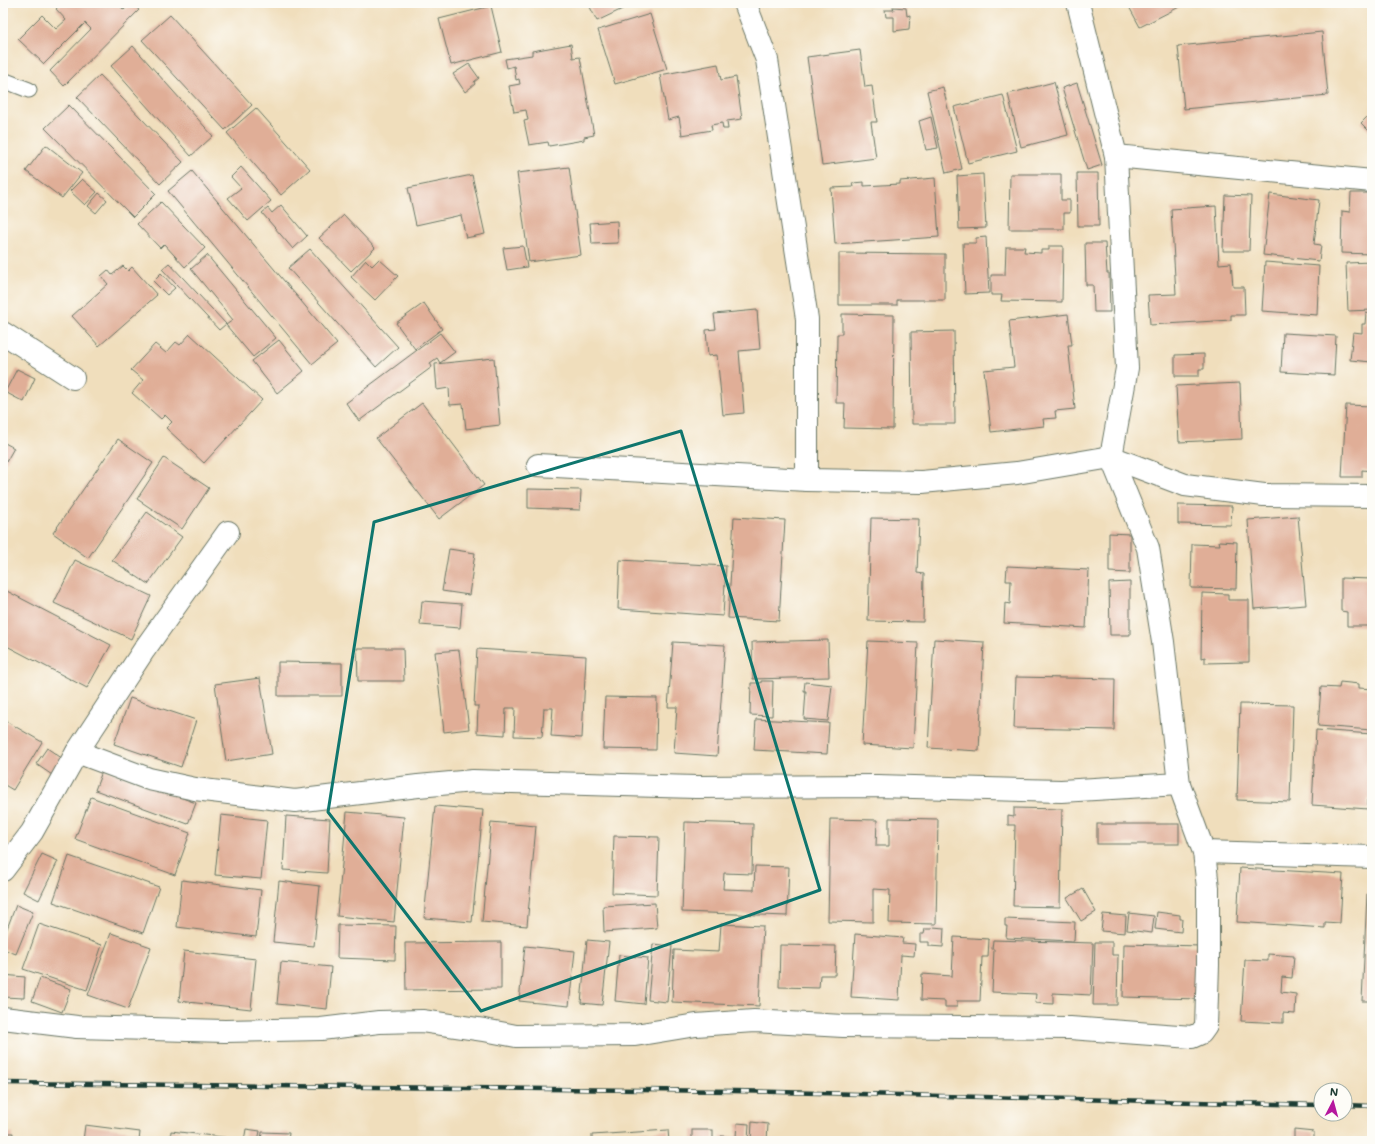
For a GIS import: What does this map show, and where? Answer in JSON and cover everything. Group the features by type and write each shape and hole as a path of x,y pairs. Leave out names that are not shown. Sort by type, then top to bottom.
{"street":[{"path":"745,3 767,60 807,320 807,480"},
{"path":"3,1018 77,1028 225,1031 321,1029 379,1022 422,1021 516,1036 635,1035 696,1025 754,1021 843,1026 1070,1028 1192,1037 1201,1034 1206,1026 1208,965 1208,888 1204,852 1179,784 1162,642 1148,548 1111,457 1127,368 1116,156 1078,3"},
{"path":"1116,156 1372,182"},
{"path":"3,333 73,378"},
{"path":"538,465 807,480 922,482 1018,473 1111,457 1185,485 1264,495 1372,496"},
{"path":"3,870 32,832 77,752 144,650 228,532"},
{"path":"77,752 149,779 195,789 295,801 418,786 474,781 696,787 877,786 1061,791 1179,784"},
{"path":"1204,852 1372,857"}],"lane":[{"path":"3,80 29,90"}],"highlighted area":[{"path":"681,431 820,890 481,1011 328,812 374,522"}],"building":[{"path":"62,3 117,3 124,10 131,3 139,10 64,86 50,71 91,29 85,23 44,64 18,39 42,15 56,29 66,20 56,9"},
{"path":"588,3 635,3 597,21"},
{"path":"1127,3 1187,3 1140,27"},
{"path":"491,6 502,52 451,65 439,19"},
{"path":"893,7 906,8 907,16 910,15 909,29 894,31 894,17 886,17 885,10 894,10"},
{"path":"650,14 667,69 615,84 598,30"},
{"path":"170,15 252,105 225,130 142,40"},
{"path":"1322,32 1328,95 1184,109 1178,46"},
{"path":"571,44 573,58 580,57 594,135 584,137 584,140 549,146 548,142 529,145 524,121 528,120 526,110 514,112 509,86 520,84 519,79 516,80 514,66 507,68 505,59 532,55 532,51"},
{"path":"133,46 213,136 191,156 111,66"},
{"path":"860,50 865,87 872,86 877,122 871,122 876,158 822,165 807,57"},
{"path":"469,64 479,78 474,82 475,84 465,92 453,74"},
{"path":"718,64 721,80 736,77 742,119 727,121 728,129 723,129 722,123 711,125 712,130 682,135 679,117 668,120 660,75"},
{"path":"100,75 183,162 160,184 77,97"},
{"path":"1054,82 1068,135 1021,147 1008,94"},
{"path":"1077,83 1102,165 1087,170 1062,88"},
{"path":"943,87 962,169 946,173 927,91"},
{"path":"1003,95 1017,151 968,163 954,107"},
{"path":"69,105 156,194 133,217 45,128"},
{"path":"256,108 310,169 281,195 227,133"},
{"path":"1372,112 1372,134 1361,123"},
{"path":"931,117 938,148 926,150 919,121"},
{"path":"46,145 82,173 62,198 26,171"},
{"path":"241,167 271,201 248,221 228,198 241,188 231,177"},
{"path":"569,167 581,255 529,262 517,173"},
{"path":"192,171 337,344 312,364 168,191"},
{"path":"1077,173 1098,173 1099,226 1078,226"},
{"path":"983,174 986,228 959,229 957,176"},
{"path":"1010,174 1061,174 1061,200 1070,200 1070,213 1064,213 1064,229 1009,229"},
{"path":"472,175 485,234 466,238 461,215 416,225 408,188"},
{"path":"935,178 939,237 835,244 831,188 853,187 852,183 864,182 864,186 900,184 900,181"},
{"path":"82,179 97,192 85,205 70,191"},
{"path":"99,193 107,200 96,213 88,206"},
{"path":"1351,193 1372,193 1372,254 1341,253 1342,211 1350,212"},
{"path":"1270,194 1319,200 1314,244 1321,245 1319,261 1263,255"},
{"path":"1225,195 1251,196 1249,251 1223,251"},
{"path":"161,202 205,248 185,267 164,244 160,248 137,224"},
{"path":"281,205 307,236 293,249 262,213 268,208 272,213"},
{"path":"1216,206 1219,264 1231,263 1233,287 1244,287 1245,315 1231,315 1231,320 1150,325 1148,295 1176,294 1171,209"},
{"path":"344,215 375,248 351,271 319,238"},
{"path":"617,221 618,243 592,244 590,223"},
{"path":"986,237 989,293 965,294 963,243 976,243 976,238"},
{"path":"1085,243 1105,243 1107,273 1109,273 1110,312 1094,312 1093,285 1086,285"},
{"path":"523,246 527,267 507,270 503,248"},
{"path":"1049,246 1063,246 1062,302 1001,301 1002,295 991,295 991,275 1005,275 1006,247 1025,247 1024,252 1041,253 1041,250 1049,250"},
{"path":"310,249 398,347 376,367 288,268"},
{"path":"839,253 945,254 945,300 897,300 897,305 839,305"},
{"path":"207,255 276,338 253,357 226,325 233,320 191,269"},
{"path":"379,259 398,276 375,300 351,277 366,260 372,266"},
{"path":"1265,262 1319,266 1317,315 1262,311"},
{"path":"1372,262 1372,310 1348,311 1346,263"},
{"path":"169,263 226,324 219,330 162,269"},
{"path":"123,266 128,271 132,267 157,295 99,346 72,316 108,284 101,276 108,270 112,275"},
{"path":"161,273 175,288 167,295 153,281"},
{"path":"424,303 442,329 415,349 396,323"},
{"path":"757,310 760,349 739,351 744,413 723,415 717,355 708,356 706,330 716,329 714,314"},
{"path":"1366,313 1372,314 1372,362 1350,360 1353,332 1362,333 1362,324 1365,324"},
{"path":"842,314 894,315 893,429 844,428 845,403 836,403 837,334 842,334"},
{"path":"1068,314 1072,345 1068,345 1075,409 1055,411 1056,418 1043,419 1044,426 991,432 984,370 1014,367 1009,321"},
{"path":"954,331 955,424 912,424 911,332"},
{"path":"440,333 455,352 440,363 437,358 430,363 432,367 359,421 346,403"},
{"path":"1283,333 1336,336 1334,375 1281,372"},
{"path":"190,334 262,400 204,463 166,428 172,422 165,415 161,419 132,393 143,380 131,370 155,344 166,353 176,342 180,345"},
{"path":"279,340 304,371 277,393 252,361"},
{"path":"1204,354 1204,369 1199,369 1199,376 1175,376 1175,355"},
{"path":"494,358 500,425 466,429 463,404 450,405 449,388 437,390 435,364"},
{"path":"17,369 35,378 24,402 5,392"},
{"path":"1240,383 1242,439 1179,442 1176,386"},
{"path":"422,403 484,485 439,519 376,438"},
{"path":"1346,405 1372,406 1372,471 1362,470 1362,477 1342,477"},
{"path":"118,439 153,463 88,558 53,533"},
{"path":"3,442 14,448 6,462 3,461"},
{"path":"164,458 209,488 182,529 137,499"},
{"path":"528,489 581,490 580,510 528,508"},
{"path":"1178,505 1232,506 1231,525 1178,524"},
{"path":"147,512 182,537 148,584 112,560"},
{"path":"1298,516 1306,605 1254,609 1248,520"},
{"path":"734,517 785,520 779,621 728,618"},
{"path":"871,518 919,519 917,573 924,574 923,622 868,621"},
{"path":"1109,533 1130,534 1130,573 1109,572"},
{"path":"1219,541 1237,542 1236,589 1191,588 1192,544 1220,545"},
{"path":"449,549 475,553 469,595 442,591"},
{"path":"75,560 151,596 131,639 54,603"},
{"path":"620,560 726,566 723,616 618,609"},
{"path":"1007,566 1089,570 1086,628 1004,623 1005,603 1010,604 1011,581 1006,581"},
{"path":"1341,578 1372,579 1372,609 1370,609 1370,626 1347,626 1347,612 1341,611"},
{"path":"1130,582 1130,635 1110,635 1109,583"},
{"path":"3,589 111,645 87,688 3,644"},
{"path":"1202,593 1228,594 1228,600 1249,600 1249,662 1205,663 1205,657 1201,658"},
{"path":"422,601 462,604 460,628 420,625"},
{"path":"934,639 984,642 979,751 928,748"},
{"path":"828,640 829,677 753,679 752,642"},
{"path":"868,641 918,643 913,748 862,745"},
{"path":"673,642 725,645 717,756 674,753 677,707 668,707"},
{"path":"357,648 403,648 404,681 358,681"},
{"path":"477,649 586,656 582,738 551,736 553,708 544,708 542,737 514,736 515,708 506,708 505,735 477,733 478,706 474,706"},
{"path":"459,650 469,729 444,732 435,652"},
{"path":"278,662 342,663 342,696 278,696"},
{"path":"1016,677 1115,679 1114,730 1014,728"},
{"path":"260,678 272,754 226,761 215,684"},
{"path":"761,681 773,681 772,716 750,715 751,683 761,683"},
{"path":"805,682 832,685 828,721 804,719 806,691 804,691"},
{"path":"1340,682 1359,684 1359,688 1372,689 1372,730 1318,726 1321,687 1339,688"},
{"path":"605,697 657,698 656,750 603,749"},
{"path":"130,698 196,720 181,767 114,744"},
{"path":"1240,704 1293,705 1290,802 1237,800"},
{"path":"756,719 829,723 827,754 754,750"},
{"path":"4,720 42,742 13,790 3,784"},
{"path":"1316,730 1372,734 1372,800 1368,799 1368,809 1312,805"},
{"path":"47,748 66,761 55,777 36,764"},
{"path":"103,769 196,803 188,824 95,790"},
{"path":"91,797 190,833 175,875 75,839"},
{"path":"435,806 483,810 472,922 424,918"},
{"path":"1014,808 1062,809 1060,907 1013,906 1015,825 1008,825 1008,816 1014,817"},
{"path":"347,812 404,817 394,922 337,916"},
{"path":"221,815 267,820 261,879 215,875"},
{"path":"286,816 330,819 327,873 283,870"},
{"path":"889,818 938,819 936,924 889,923 890,890 873,889 873,922 828,921 830,819 877,820 876,846 889,846"},
{"path":"491,822 536,826 527,926 482,922"},
{"path":"685,822 753,824 752,874 724,873 723,889 754,890 755,866 789,867 787,916 682,912"},
{"path":"1097,824 1179,824 1179,844 1097,844"},
{"path":"614,836 659,837 657,895 612,893"},
{"path":"42,854 58,861 39,900 23,892"},
{"path":"69,856 159,887 143,933 53,902"},
{"path":"1240,868 1343,874 1340,923 1325,922 1325,928 1237,922"},
{"path":"182,880 261,890 256,937 177,927"},
{"path":"279,881 320,886 314,946 273,942"},
{"path":"1083,889 1096,912 1081,921 1067,898"},
{"path":"1367,894 1372,894 1372,1001 1362,1001"},
{"path":"655,903 657,928 604,932 603,906"},
{"path":"16,905 33,912 16,954 3,949 3,939"},
{"path":"1157,912 1180,915 1180,919 1182,919 1181,932 1155,929"},
{"path":"1129,913 1154,916 1152,933 1127,930"},
{"path":"1103,914 1126,916 1125,933 1101,931"},
{"path":"1005,919 1075,922 1074,941 1006,938 1007,926 1005,926"},
{"path":"39,924 102,945 87,990 23,969"},
{"path":"721,924 763,926 759,1006 672,1002 674,950 719,952"},
{"path":"338,925 396,926 395,960 337,958"},
{"path":"933,927 944,928 943,947 929,946 929,942 920,942 920,934 924,934 925,929 932,929"},
{"path":"111,933 151,947 128,1009 88,995"},
{"path":"855,934 903,938 902,943 915,944 914,956 901,955 899,1000 851,997"},
{"path":"954,937 989,939 988,957 982,957 980,1001 957,1001 957,1007 945,1007 945,1001 921,1000 922,974 952,976"},
{"path":"587,940 609,942 602,1005 581,1003"},
{"path":"993,940 1093,943 1091,995 1053,993 1053,1004 1035,1003 1036,994 992,992"},
{"path":"501,942 501,989 406,990 405,943"},
{"path":"1095,942 1112,942 1112,955 1118,955 1117,1005 1093,1005"},
{"path":"653,944 672,946 667,1002 648,1000"},
{"path":"1124,944 1201,946 1199,999 1123,997"},
{"path":"780,945 836,946 835,975 820,975 819,988 779,987"},
{"path":"525,946 575,951 569,1006 519,1001"},
{"path":"184,951 256,959 251,1009 179,1001"},
{"path":"1268,954 1294,956 1292,978 1282,977 1281,992 1296,994 1295,1014 1283,1013 1283,1023 1241,1021 1245,960 1268,961"},
{"path":"619,955 648,958 644,1004 615,1001"},
{"path":"281,962 331,967 327,1009 277,1004"},
{"path":"3,975 25,977 24,998 3,997"},
{"path":"40,978 71,989 62,1012 32,1001"},
{"path":"752,1122 768,1124 767,1141 751,1141"},
{"path":"737,1123 749,1124 748,1141 721,1141 721,1136 736,1137"},
{"path":"85,1125 140,1132 139,1141 83,1141"},
{"path":"246,1129 260,1131 258,1141 244,1141"},
{"path":"668,1130 669,1141 592,1141 592,1135"},
{"path":"692,1130 713,1130 713,1141 692,1141"},
{"path":"1294,1130 1314,1132 1314,1141 1294,1141"},
{"path":"171,1131 230,1138 230,1141 170,1141"},
{"path":"262,1132 289,1133 288,1141 261,1141"},
{"path":"3,1133 13,1133 12,1141 3,1141"},
{"path":"447,1139 508,1140 508,1141 447,1141"}],"railway":[{"path":"3,1083 734,1091 1313,1105"},
{"path":"1353,1105 1372,1106"}]}
